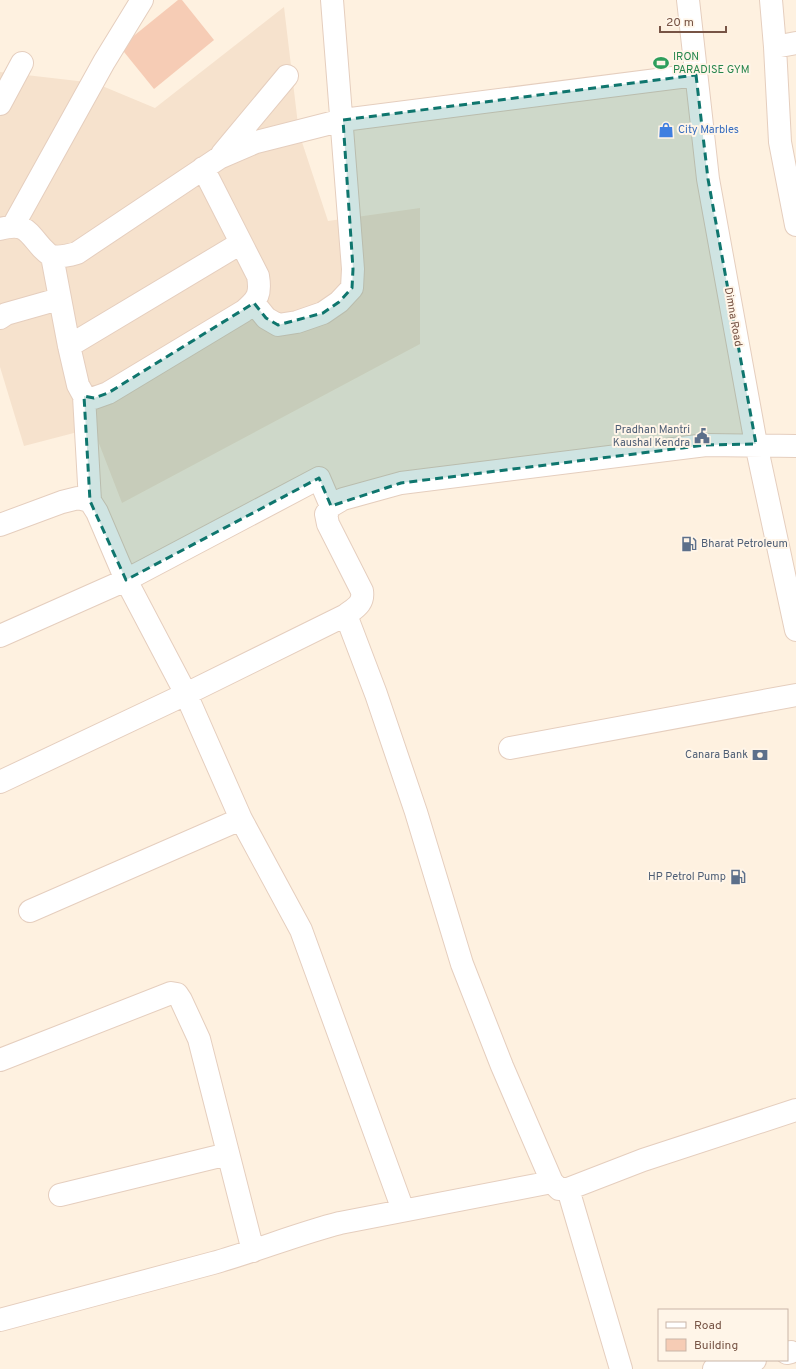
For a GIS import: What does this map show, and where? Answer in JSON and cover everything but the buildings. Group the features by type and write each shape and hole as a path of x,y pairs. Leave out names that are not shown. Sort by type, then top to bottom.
{"street":[{"path":"7,228 142,0"},
{"path":"254,303 266,318 278,325 297,322 323,313 339,302 352,288 353,269 343,120 332,0"},
{"name":"Dimna Road","path":"688,0 708,179 756,444 796,630"},
{"path":"771,0 780,142 796,225"},
{"path":"775,47 796,43"},
{"path":"0,104 22,63"},
{"path":"7,228 25,228 43,249 52,256 64,256 77,253 211,163 256,142 343,120 696,75"},
{"path":"211,163 287,76"},
{"path":"84,396 94,398 108,393 244,311 254,303 260,289 258,276 241,243 211,163"},
{"path":"69,346 241,243"},
{"path":"52,256 69,346 78,385 84,396 90,502 97,512 126,580 186,694 241,819 301,930 403,1210"},
{"path":"0,318 6,314 59,299"},
{"path":"0,782 186,694 346,615 361,604 363,597 362,591 328,524 326,514 331,506 343,499 401,482 706,445 756,444 796,446"},
{"path":"0,636 126,580 319,478 331,506"},
{"path":"0,525 62,502 78,498 90,502"},
{"path":"346,615 376,694 416,812 462,964 502,1066 560,1185 621,1369"},
{"path":"510,748 796,695"},
{"path":"30,911 241,819"},
{"path":"1,1055 171,993 177,994 199,1039 253,1251"},
{"path":"0,1320 213,1263 340,1223 403,1210 560,1185 643,1160 796,1110"},
{"path":"60,1195 228,1154"},
{"path":"714,1369 750,1361"}],"highlighted area":[{"path":"696,75 708,179 756,444 706,445 401,483 331,506 319,478 126,580 90,501 84,396 94,398 108,393 254,303 266,318 278,325 323,313 339,302 352,288 353,269 343,120"}],"shaded area":[{"path":"284,7 299,133 328,221 420,208 420,344 122,503 93,428 24,446 0,367 0,72 95,83 155,108"}],"place":[{"name":"IRON PARADISE GYM","path":"661,63"},
{"name":"City Marbles","path":"666,130"},
{"name":"Pradhan Mantri Kaushal Kendra","path":"702,436"},
{"name":"Bharat Petroleum","path":"689,544"},
{"name":"Canara Bank","path":"760,755"},
{"name":"HP Petrol Pump","path":"738,877"}]}
